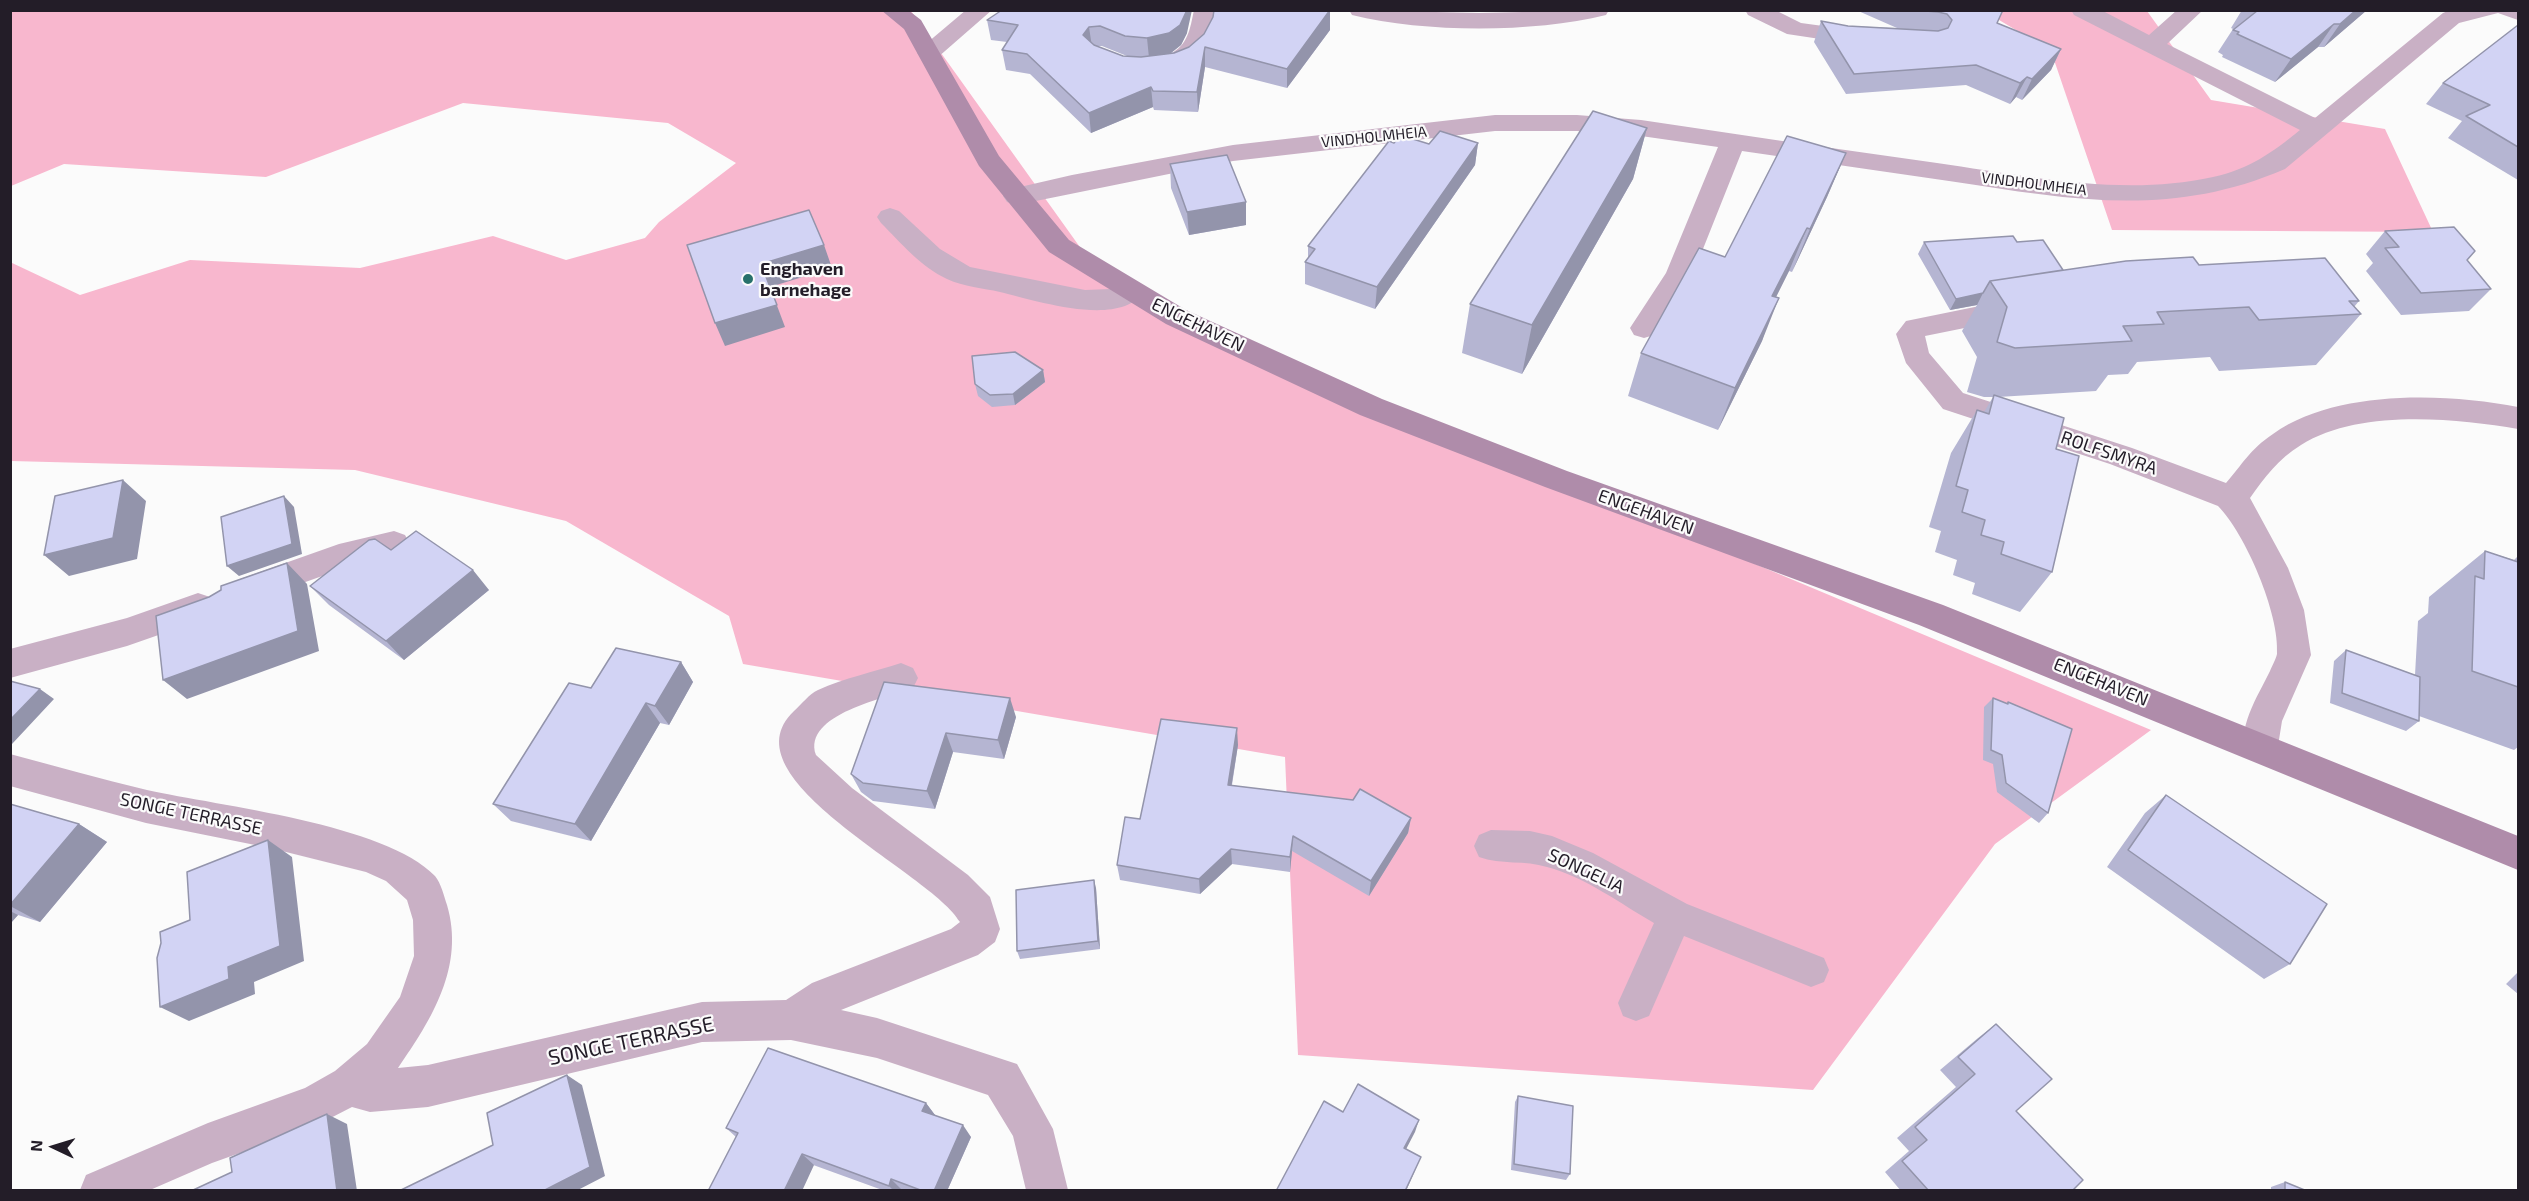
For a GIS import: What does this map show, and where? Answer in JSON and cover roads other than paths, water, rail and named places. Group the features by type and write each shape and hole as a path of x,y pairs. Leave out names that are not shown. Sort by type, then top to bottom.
{"street":[{"name":"ENGEHAVEN","path":"892,10 913,25 988,160 1059,246 1176,317 1382,411 1556,480 1931,615 2260,746 2518,853"},
{"path":"929,52 981,10"},
{"path":"1142,69 1189,55 1199,39 1206,10"},
{"path":"1360,10 1418,20 1468,22 1557,17 1598,10"},
{"path":"1756,10 1795,29 1840,37 1885,40"},
{"path":"2082,10 2317,129"},
{"path":"2152,44 2192,10"},
{"name":"VINDHOLMHEIA","path":"1016,196 1072,183 1233,153 1495,123 1577,123 1641,128 1736,140 2038,186 2163,193 2213,188 2249,176 2276,163 2451,18 2470,10 2488,10"},
{"path":"2507,10 2518,13"},
{"path":"1644,328 1679,274 1726,155 1736,140"},
{"path":"890,217 928,253 959,273 1062,297 1093,299 1122,297 1130,291"},
{"name":"ROLFSMYRA","path":"2038,306 1991,312 1916,328 1910,334 1916,356 1953,401 2121,456 2229,498 2242,510 2272,568 2287,610 2294,655 2264,721 2260,746"},
{"path":"2229,498 2238,492 2254,467 2294,435 2341,417 2400,409 2478,411 2518,418"},
{"path":"10,664 127,632 339,557 394,544"},
{"path":"791,1020 826,997 964,942 981,929 976,909 955,888 838,800 802,765 796,747 800,728 828,701 901,678"},
{"name":"SONGE TERRASSE","path":"10,770 146,806 270,831 372,856 399,868 423,890 432,920 433,956 416,1008 381,1058 350,1086 315,1105 207,1144 101,1191"},
{"name":"SONGE TERRASSE","path":"350,1086 370,1091 428,1086 702,1022 791,1020 877,1038 1002,1079 1032,1129 1047,1191"}],"lane":[{"name":"SONGELIA","path":"1491,846 1530,847 1552,852 1581,864 1675,916 1810,970"},
{"path":"1636,1003 1675,916"}],"place":[{"name":"Enghaven barnehage","path":"748,279"}]}
